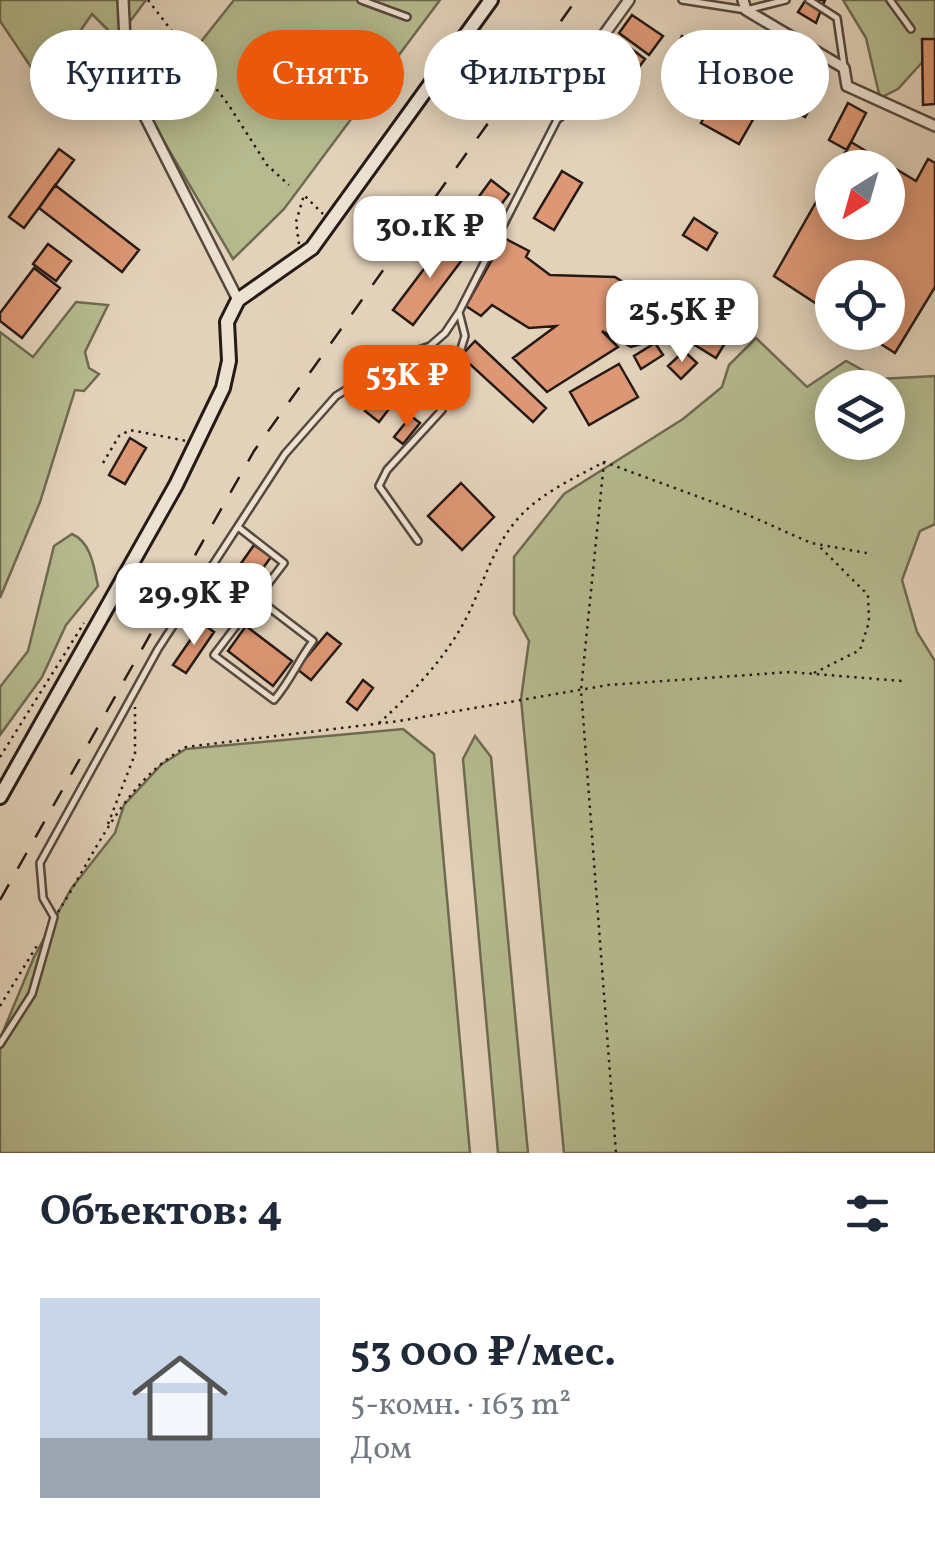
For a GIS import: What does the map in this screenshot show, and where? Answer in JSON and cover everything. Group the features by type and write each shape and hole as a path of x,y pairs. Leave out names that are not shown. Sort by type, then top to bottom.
{"street":[{"path":"123,0 128,81 238,300"},
{"path":"0,797 176,484 223,388 229,361 228,322 238,300 297,260 332,223 491,0"},
{"path":"608,30 629,0"},
{"path":"745,5 844,68 846,86 935,126"}],"lane":[{"path":"361,0 407,17"},
{"path":"682,0 745,5 786,0"},
{"path":"809,0 837,18 844,68"},
{"path":"890,0 910,29"},
{"path":"0,1044 32,994 54,918 44,898 40,863 158,649 285,454 336,396 402,356 430,346 459,312 556,120"},
{"path":"418,541 379,486 387,470 442,410 465,336 459,312"},
{"path":"238,527 284,563 214,655 274,700 295,675 295,665 313,642 258,599"}],"path":[{"path":"148,0 228,104 266,166 288,185"},
{"path":"297,260 296,222 304,195 332,223"},
{"path":"103,464 119,436 130,430 193,442 189,453"},
{"path":"604,462 581,690 616,1153"},
{"path":"378,724 406,699 458,632 488,562 516,520 552,490 604,462 818,544 872,554"},
{"path":"812,674 860,650 870,622 868,595 818,544"},
{"path":"0,757 90,614"},
{"path":"0,1006 122,804 163,760 186,747 378,724 581,690 790,672 902,680"},
{"path":"99,846 136,754 134,696"}],"green space":[{"path":"0,0 146,0 124,30 108,30 92,14 81,30 30,30 30,66 0,21"},
{"path":"234,0 440,0 404,48 404,30 237,30 237,120 350,120 284,209 233,259 151,120 217,120 217,30 210,30"},
{"path":"843,0 935,0 935,48 898,89 880,98 866,38"},
{"path":"76,302 108,305 85,352 89,368 99,374 84,391 75,390 40,502 0,598 0,332 33,357"},
{"path":"756,338 807,387 815,382 815,460 905,460 905,378 935,376 935,524 920,531 902,580 917,632 935,661 935,1153 564,1153 521,699 529,641 514,614 514,557 564,494 683,419 722,387 729,365"},
{"path":"846,361 862,370 832,370"},
{"path":"72,534 88,549 98,586 66,625 42,677 0,735 0,687 28,651 54,546"},
{"path":"403,729 434,754 470,1153 0,1153 0,1039 34,957 71,889 115,833 124,805 162,764 186,749"},
{"path":"475,736 491,757 528,1153 498,1153 463,759"}],"building":[{"path":"825,0 816,23 798,12 805,1"},
{"path":"632,15 661,35 661,39 649,55 641,49 641,30 621,30"},
{"path":"922,39 935,39 935,104 923,105"},
{"path":"848,103 866,113 847,150 829,140"},
{"path":"703,120 753,120 739,144 701,123"},
{"path":"851,142 864,150 846,150"},
{"path":"59,149 74,160 24,228 9,217"},
{"path":"928,159 935,163 935,287 905,336 905,260 815,260 815,303 774,276 815,204 815,240 905,240 905,174 916,181"},
{"path":"562,171 582,183 554,230 534,218"},
{"path":"491,180 509,194 470,246 453,232"},
{"path":"55,185 139,250 122,272 39,208"},
{"path":"694,218 717,233 707,250 683,235"},
{"path":"448,237 468,252 413,325 393,310"},
{"path":"504,238 529,251 526,257 550,275 615,277 669,311 651,341 631,347 602,331 618,347 547,392 513,358 556,326 529,328 492,305 481,316 466,306"},
{"path":"48,244 71,261 56,281 33,264"},
{"path":"34,268 60,288 22,338 0,321 0,313"},
{"path":"686,301 733,330 716,358 669,329"},
{"path":"475,341 546,408 533,422 461,356"},
{"path":"655,343 663,355 641,369 634,356"},
{"path":"684,351 697,363 681,379 668,366"},
{"path":"619,364 638,397 589,425 570,392"},
{"path":"394,373 408,384 379,422 365,411"},
{"path":"411,416 420,423 403,444 394,437"},
{"path":"130,438 146,448 125,484 109,475"},
{"path":"461,483 494,517 462,550 428,516"},
{"path":"254,545 271,557 234,608 218,596"},
{"path":"202,623 214,632 186,673 173,665"},
{"path":"246,626 292,661 273,686 228,651"},
{"path":"327,633 341,644 311,680 297,669"},
{"path":"363,680 373,688 357,710 347,702"}],"railway":[{"path":"0,900 254,451 576,0"}]}
